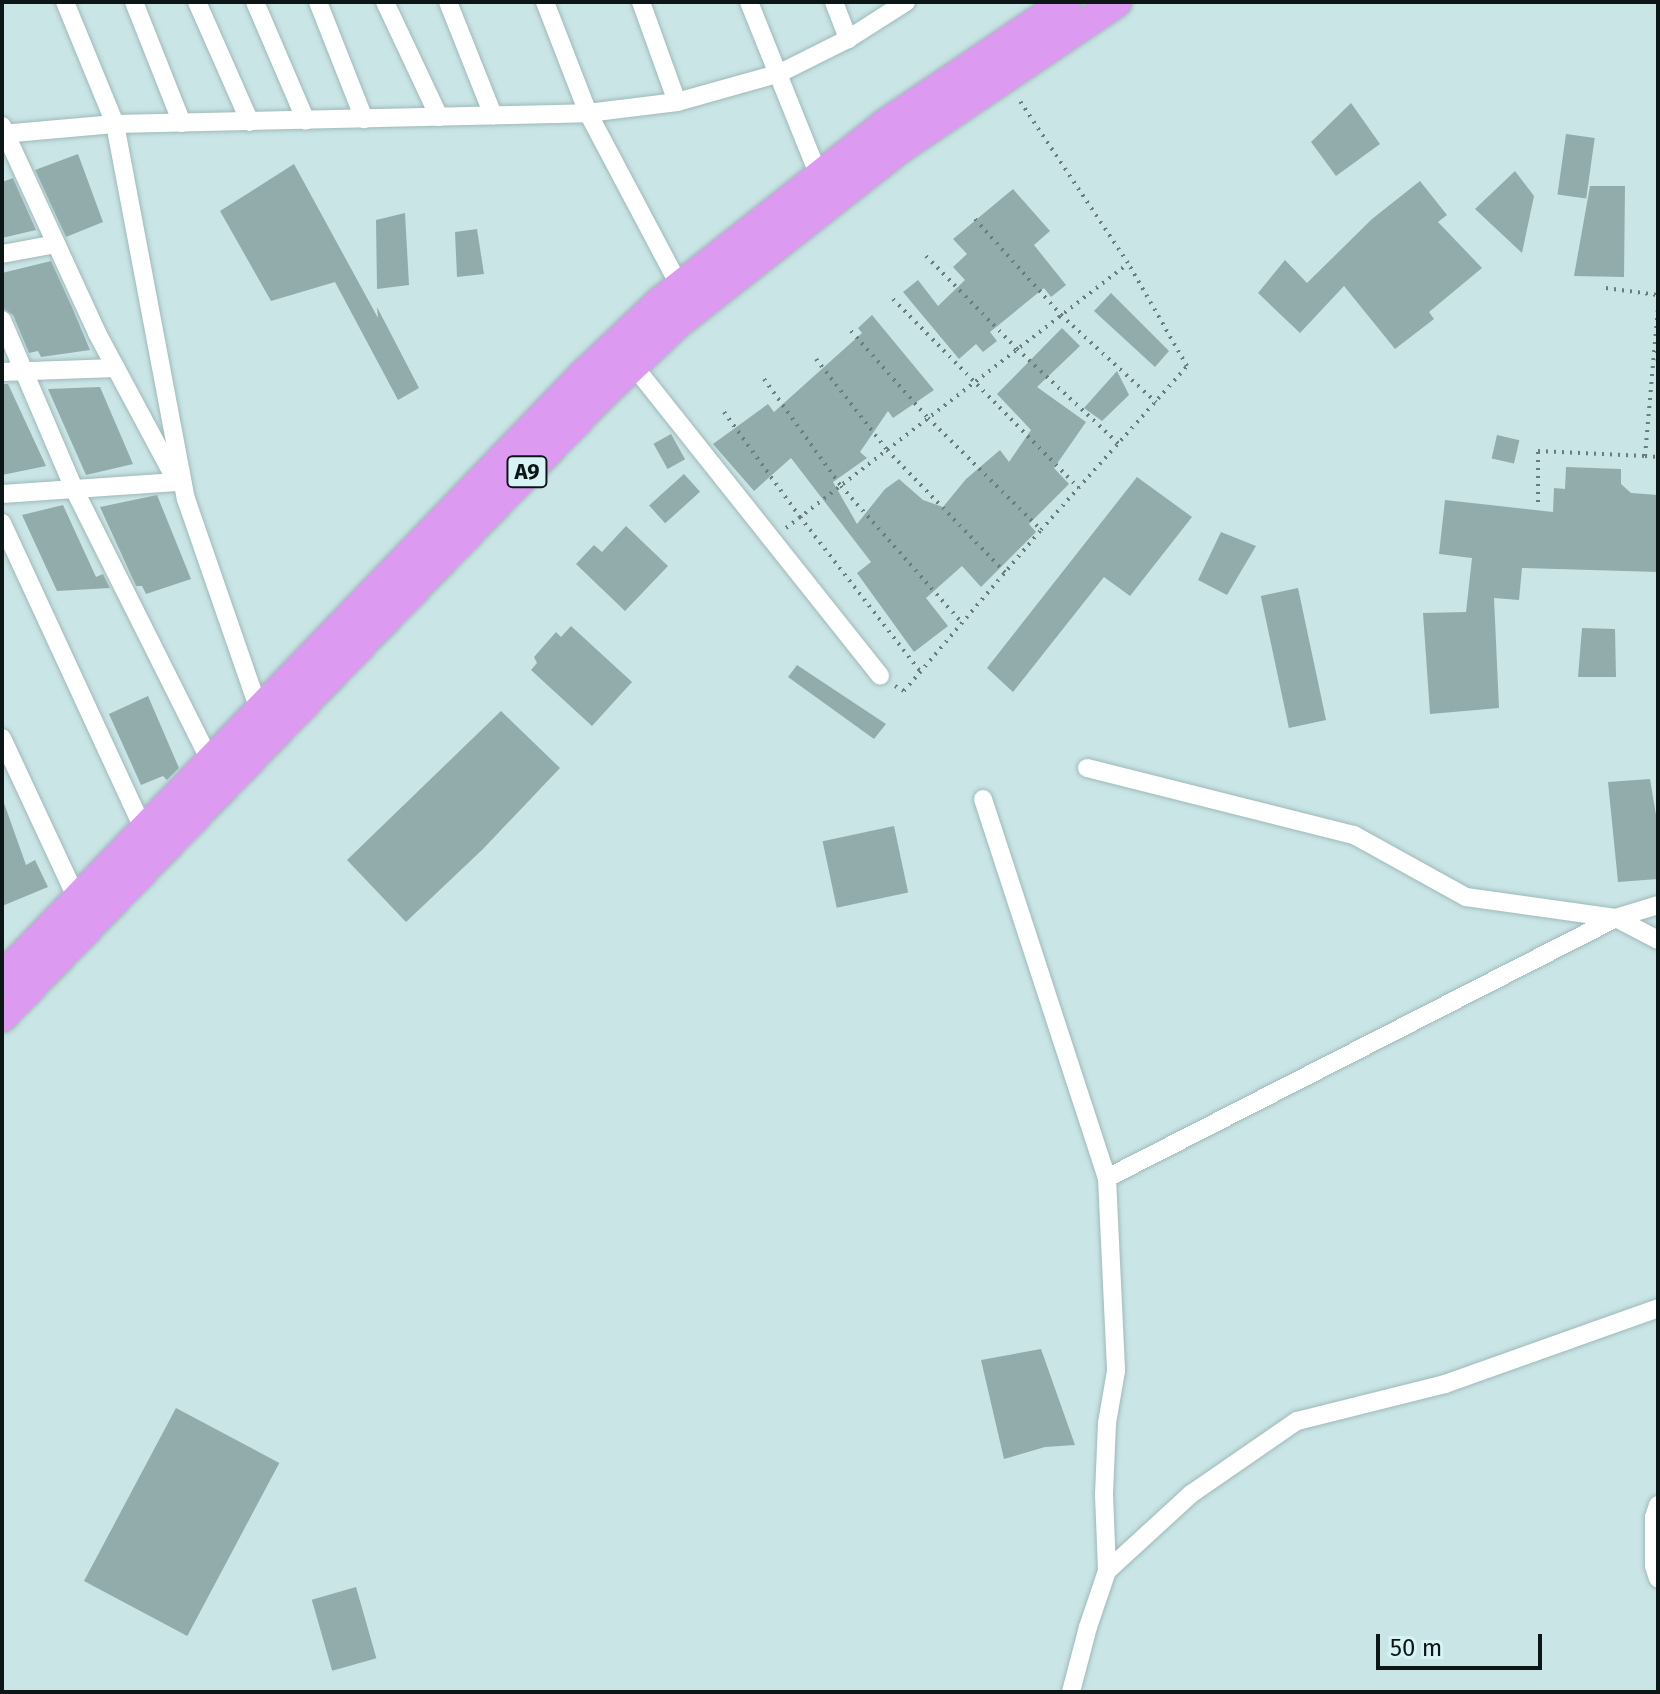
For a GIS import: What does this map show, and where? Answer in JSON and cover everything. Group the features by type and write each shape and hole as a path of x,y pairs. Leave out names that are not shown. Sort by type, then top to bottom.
{"highway":[{"name":"A9","path":"2,1017 633,365 696,307 902,147 1117,2"},
{"name":"A9","path":"2,977 583,375 679,285 885,124 1051,6"}],"street":[{"path":"65,2 115,124 181,491"},
{"path":"134,2 182,123"},
{"path":"197,2 250,122"},
{"path":"255,2 306,121"},
{"path":"318,2 364,119"},
{"path":"385,2 439,117"},
{"path":"448,2 493,115"},
{"path":"545,2 588,113 679,285"},
{"path":"641,2 677,102"},
{"path":"749,2 819,176"},
{"path":"834,2 848,39"},
{"path":"259,710 181,491 116,368 3,132 115,124 588,113 677,102 780,73 848,39 906,2"},
{"path":"2,254 56,244"},
{"path":"2,320 75,491 210,761"},
{"path":"633,365 880,676"},
{"path":"2,372 116,368"},
{"path":"2,494 181,491"},
{"path":"2,523 144,830"},
{"path":"2,738 77,899"},
{"path":"1087,768 1354,835 1466,897 1616,918 1658,940"},
{"path":"983,799 1107,1178 1116,1371 1107,1423 1104,1495 1107,1571 1071,1692"},
{"path":"1107,1178 1616,918 1658,905"},
{"path":"1107,1571 1191,1494 1297,1421 1445,1384 1658,1308"},
{"path":"1658,1505 1654,1517 1654,1566 1658,1578"}],"path":[{"path":"880,676 904,691 1041,530 1187,366 1128,263 1003,76"},
{"path":"975,219 1061,315 1156,402"},
{"path":"926,256 1017,349 1119,444"},
{"path":"772,539 1128,263"},
{"path":"1606,288 1658,295"},
{"path":"893,299 1079,488"},
{"path":"1645,456 1658,308"},
{"path":"851,331 928,418 1041,530"},
{"path":"816,359 887,450 1005,572"},
{"path":"764,379 841,486 962,623"},
{"path":"724,412 800,517 920,671"},
{"path":"1538,502 1538,451 1658,457"}],"building":[{"path":"1351,103 1380,144 1336,176 1311,142"},
{"path":"1566,134 1595,138 1586,198 1558,194"},
{"path":"78,154 103,222 66,237 35,170"},
{"path":"294,164 378,318 377,307 419,388 398,400 335,282 271,301 220,211"},
{"path":"1515,171 1534,196 1522,253 1475,209"},
{"path":"13,178 36,230 2,238 2,182"},
{"path":"1420,181 1447,215 1438,222 1482,268 1429,312 1434,319 1395,349 1344,286 1300,333 1258,293 1285,260 1307,283 1372,219"},
{"path":"1590,186 1625,186 1624,277 1574,276"},
{"path":"1013,189 1050,231 1034,245 1066,285 1051,297 1044,288 990,332 997,341 983,352 976,344 959,359 903,292 918,280 938,306 965,280 953,267 967,254 953,239"},
{"path":"405,213 409,285 377,289 376,220"},
{"path":"477,229 484,274 457,277 455,232"},
{"path":"51,261 90,350 41,357 38,351 29,353 13,315 2,308 2,273"},
{"path":"1111,293 1169,351 1155,367 1094,311"},
{"path":"872,315 934,390 893,418 888,411 860,452 867,458 833,482 857,524 885,489 899,479 923,500 943,507 966,479 1000,450 1009,462 1031,430 997,394 1062,328 1080,346 1037,387 1086,422 1054,468 1069,484 1029,524 1036,532 981,587 962,566 926,598 948,626 914,652 857,573 871,562 791,458 754,491 713,444 768,404 774,412 862,333 858,328"},
{"path":"1117,371 1129,395 1102,421 1084,408"},
{"path":"2,384 8,384 46,466 2,475"},
{"path":"100,387 133,464 86,475 48,389"},
{"path":"671,434 685,459 668,469 654,444"},
{"path":"1497,435 1519,440 1514,464 1492,458"},
{"path":"1566,467 1621,469 1621,484 1631,493 1658,495 1658,572 1522,568 1519,600 1494,598 1499,708 1430,714 1423,613 1466,612 1472,558 1439,554 1445,500 1553,512 1554,488 1565,489"},
{"path":"684,474 700,492 665,523 649,505"},
{"path":"1137,477 1192,517 1130,596 1104,577 1013,692 987,668"},
{"path":"157,495 191,579 146,594 142,586 136,586 100,507"},
{"path":"63,505 96,577 103,574 110,588 57,591 22,515"},
{"path":"626,526 668,566 625,611 576,564 594,545 602,552"},
{"path":"1221,532 1256,546 1227,595 1198,580"},
{"path":"1298,588 1326,720 1289,728 1261,596"},
{"path":"571,626 632,682 592,726 531,670 537,663 534,657 556,632 561,637"},
{"path":"1582,628 1615,629 1616,677 1578,677"},
{"path":"797,665 886,724 874,739 788,677"},
{"path":"148,696 179,768 167,780 163,776 141,785 109,714"},
{"path":"501,711 560,768 483,849 406,922 347,860"},
{"path":"1650,779 1658,827 1658,879 1618,882 1608,782"},
{"path":"4,803 26,865 35,860 48,887 2,906"},
{"path":"894,826 908,893 837,908 823,841"},
{"path":"1041,1349 1075,1445 1045,1447 1004,1459 981,1360"},
{"path":"176,1408 279,1463 187,1636 84,1581"},
{"path":"356,1587 376,1658 332,1671 312,1600"}]}
